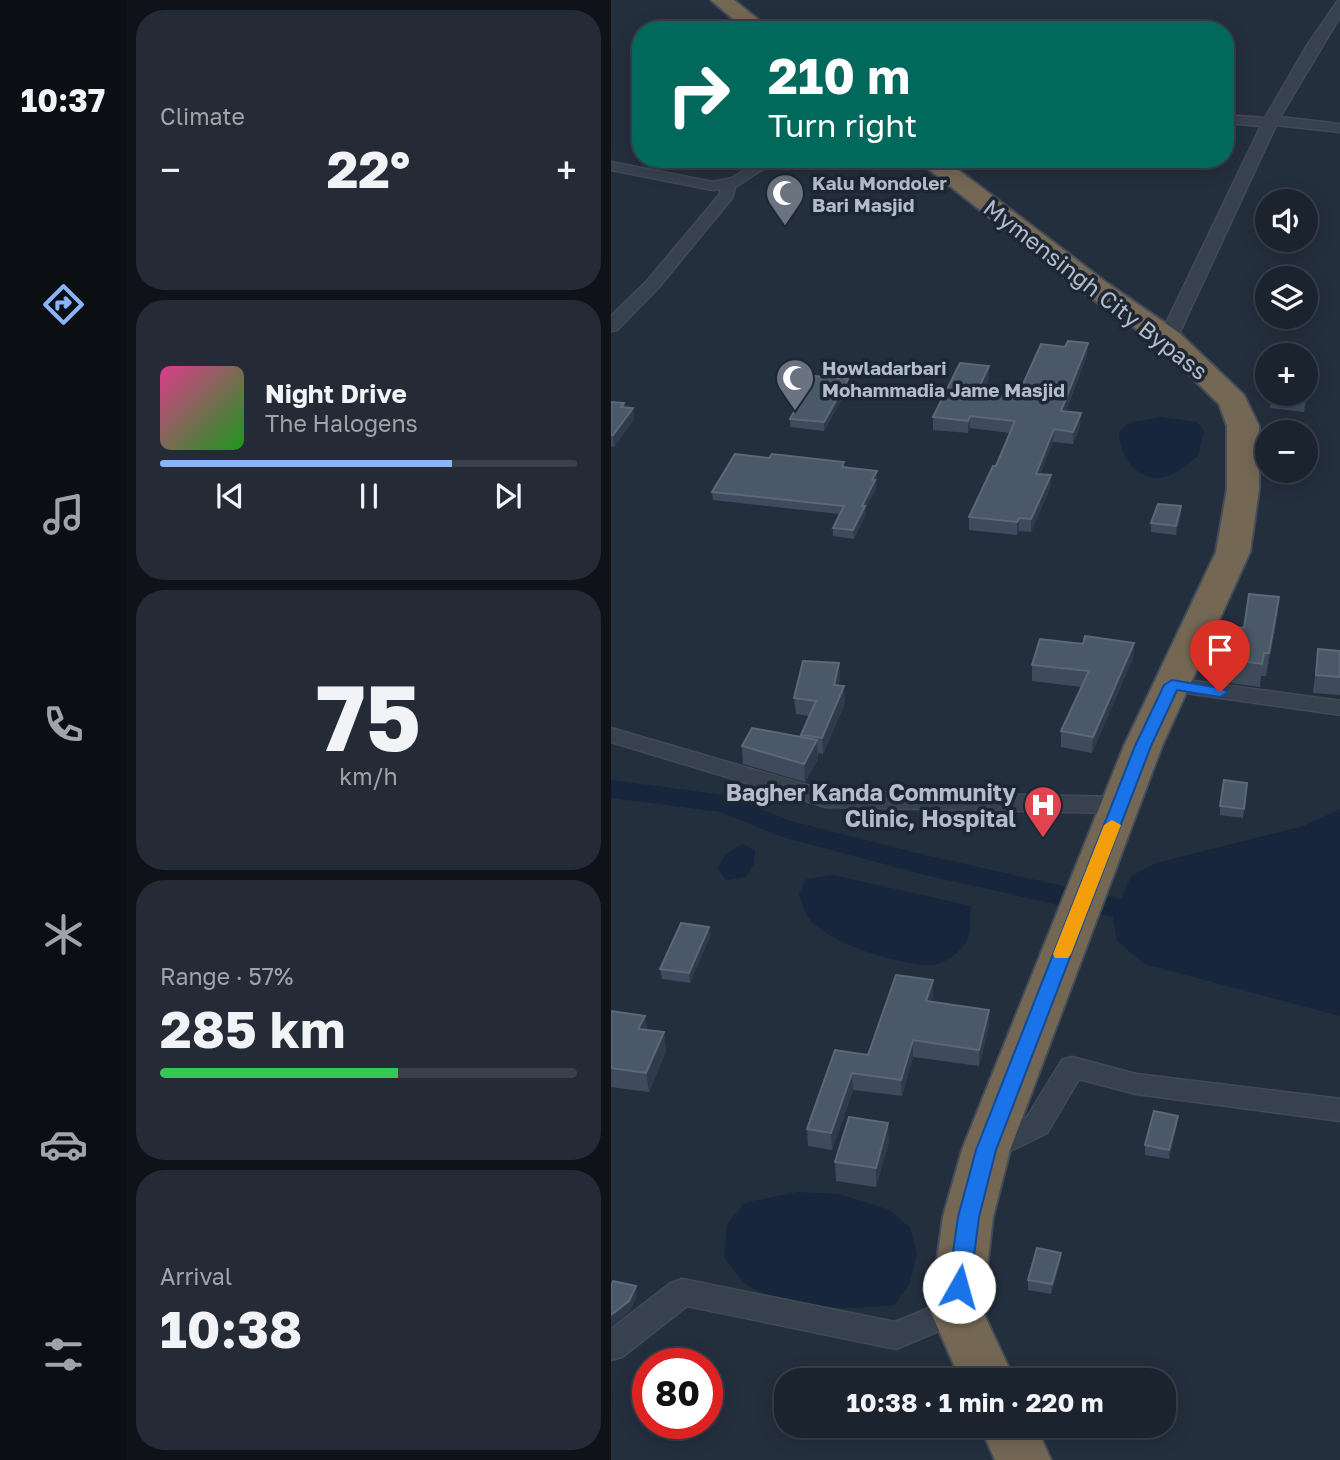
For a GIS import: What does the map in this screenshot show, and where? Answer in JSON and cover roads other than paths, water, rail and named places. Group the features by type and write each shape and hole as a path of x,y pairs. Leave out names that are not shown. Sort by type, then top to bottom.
{"highway":[{"path":"721,0 748,21"},
{"name":"Mymensingh City Bypass","path":"940,168 1097,289 1168,338 1233,401 1243,425 1243,489 1233,552 1120,805 986,1150 968,1217 956,1310"},
{"path":"956,1310 982,1368"},
{"path":"1013,1438 1023,1460"}],"street":[{"path":"1168,338 1297,69 1340,5"},
{"path":"1234,120 1340,128"},
{"path":"611,166 713,186 747,177 760,168"},
{"path":"611,326 653,284 727,195 728,183"},
{"path":"1172,685 1340,708"},
{"path":"611,734 826,799 1120,805"},
{"path":"986,1150 1037,1125 1072,1067 1137,1084 1340,1110"},
{"path":"611,1347 682,1292 896,1336 956,1310"}],"water":[{"path":"1161,417 1197,422 1204,431 1198,456 1173,474 1154,478 1146,476 1131,465 1122,450 1119,432 1129,423"},
{"path":"1340,809 1340,1016 1144,964 1117,941 1113,919 1131,876 1156,863 1303,826"},
{"path":"743,844 755,850 754,863 746,877 726,880 718,869 720,864 727,854"},
{"path":"833,875 971,906 970,930 966,943 947,960 931,965 903,962 851,946 835,938 809,919 799,893 806,879"},
{"path":"797,1192 840,1194 890,1210 910,1228 917,1253 910,1282 895,1305 841,1308 805,1305 770,1296 750,1287 741,1279 724,1257 727,1225 744,1203"}],"waterway":[{"path":"611,789 725,804 782,828 929,866 1153,916"}],"place":[{"name":"Kalu Mondoler Bari Masjid","path":"785,227"},
{"name":"Howladarbari Mohammadia Jame Masjid","path":"795,412"},
{"name":"Bagher Kanda Community Clinic, Hospital","path":"1043,839"}]}
